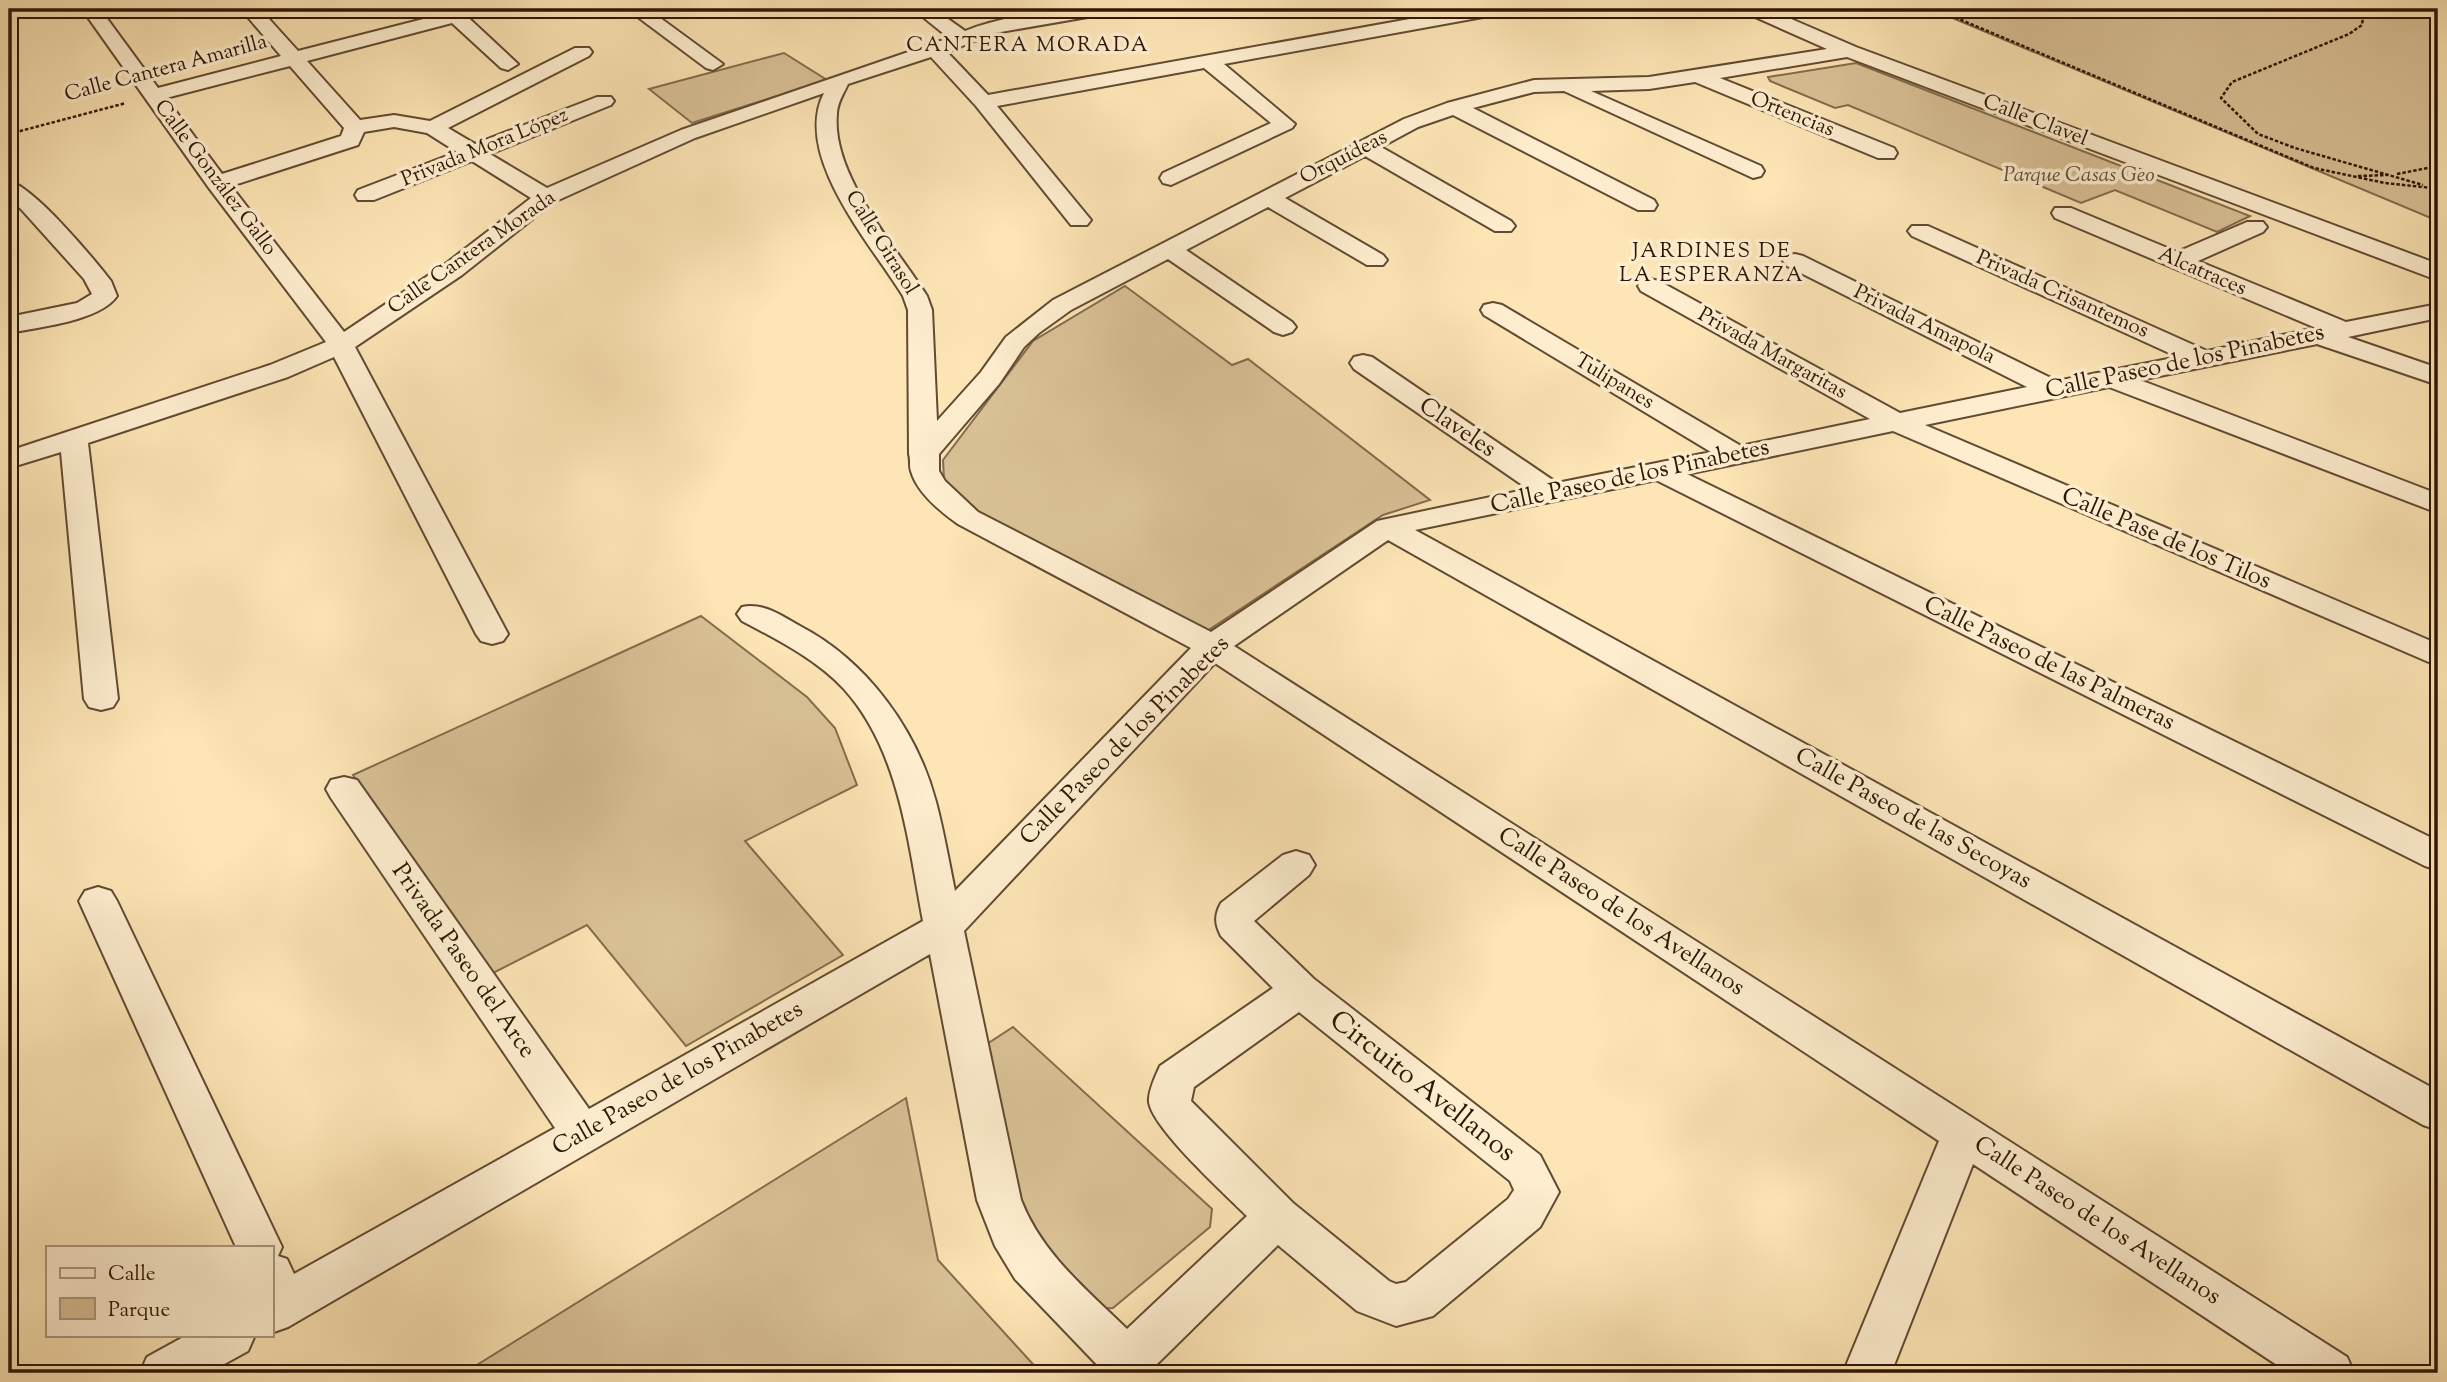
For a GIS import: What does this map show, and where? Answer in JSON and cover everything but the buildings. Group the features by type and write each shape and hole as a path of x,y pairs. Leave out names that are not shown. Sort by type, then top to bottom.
{"street":[{"name":"Calle González Gallo","path":"91,9 217,183 341,345 492,634"},
{"path":"250,9 355,127"},
{"path":"636,9 713,64"},
{"path":"922,9 963,39"},
{"name":"Calle Cantera Morada","path":"9,460 279,371 341,345 453,270 546,197 688,134 999,26 1099,9"},
{"path":"983,102 1208,61 1436,13 1494,9"},
{"name":"Calle Clavel","path":"1753,9 1849,51 2438,272"},
{"name":"Calle Cantera Amarilla","path":"153,95 453,13"},
{"path":"453,13 508,65"},
{"path":"935,50 983,102 1079,220"},
{"name":"Orquídeas","path":"923,454 990,378 1015,342 1062,305 1411,123 1509,90 1562,84 1627,85 1849,51"},
{"path":"433,128 582,52"},
{"path":"1171,178 1285,124 1208,61"},
{"name":"Ortencias","path":"1698,76 1886,153"},
{"name":"Calle Girasol","path":"840,80 826,113 828,150 839,176 907,282 920,310 923,454"},
{"path":"1562,84 1753,171"},
{"name":"Privada Mora López","path":"366,195 604,101"},
{"path":"1454,107 1646,205"},
{"path":"355,127 394,121 433,128 546,197"},
{"path":"217,183 342,143 350,139 355,127"},
{"path":"1364,147 1503,226"},
{"path":"9,188 19,207 93,274 102,286 105,296 84,309 9,325"},
{"path":"1268,197 1375,260"},
{"name":"Alcatraces","path":"2063,213 2177,261 2330,333 2438,377"},
{"path":"2177,261 2255,226"},
{"name":"Privada Crisantemos","path":"1920,230 2204,359"},
{"path":"1167,248 1283,327"},
{"name":"Privada Amapola","path":"1795,261 2053,390"},
{"name":"Privada Margaritas","path":"1650,286 1895,422"},
{"name":"Tulipanes","path":"1493,310 1736,455"},
{"name":"Calle Paseo de los Pinabetes","path":"276,1297 583,1134 944,927 1212,646 1387,527 2438,311"},
{"name":"Claveles","path":"1363,363 1552,493"},
{"path":"2110,378 2438,504"},
{"name":"Calle Pase de los Tilos","path":"1895,422 2438,656"},
{"path":"74,440 101,699"},
{"name":"Calle Paseo de los Avellanos","path":"923,454 925,471 933,489 968,518 1212,646 2330,1373"},
{"name":"Calle Paseo de las Palmeras","path":"1659,471 2438,857"},
{"name":"Calle Paseo de las Secoyas","path":"1387,527 2438,1112"},
{"path":"753,614 808,643 856,682 891,733 918,800 999,1200 1011,1232 1031,1264 1131,1367 1277,1217"},
{"name":"Privada Paseo del Arce","path":"344,789 583,1134"},
{"path":"1296,865 1234,913 1233,920 1300,990"},
{"path":"98,901 259,1246"},
{"name":"Circuito Avellanos","path":"1300,990 1525,1168 1536,1192 1524,1213 1417,1301 1407,1305 1396,1305 1373,1296 1277,1217 1178,1117 1170,1102 1170,1091 1175,1078 1300,990"},
{"path":"1867,1373 1963,1133"},
{"path":"164,1373 230,1336"}],"path":[{"path":"1934,9 2277,154 2333,173 2432,188"},
{"path":"2364,9 2362,25 2349,34 2232,82 2221,97 2258,134 2307,152 2394,175 2438,191"},
{"name":"Calle Cantera Amarilla","path":"9,134 153,95"},
{"path":"2333,173 2394,175 2438,166"}],"green space":[{"path":"1931,9 2438,9 2438,221"},
{"path":"784,53 827,80 692,123 649,89"},
{"name":"Parque Casas Geo","path":"1856,63 2250,216 2217,232 2115,190 2081,203 1848,105 1835,108 1770,81 1768,77"},
{"path":"1125,286 1232,365 1248,359 1430,500 1383,515 1207,631 970,512 944,480 943,460 1033,341"},
{"path":"701,616 807,697 835,728 857,785 745,841 843,955 686,1046 587,925 493,973 353,775"},
{"path":"1013,1027 1212,1209 1210,1227 1113,1308 1093,1309 1023,1228 984,1046"},
{"path":"906,1098 938,1260 1041,1373 464,1373"}],"district":[{"name":"CANTERA MORADA","path":"1028,46"},
{"name":"JARDINES DE LA ESPERANZA","path":"1712,264"}]}
